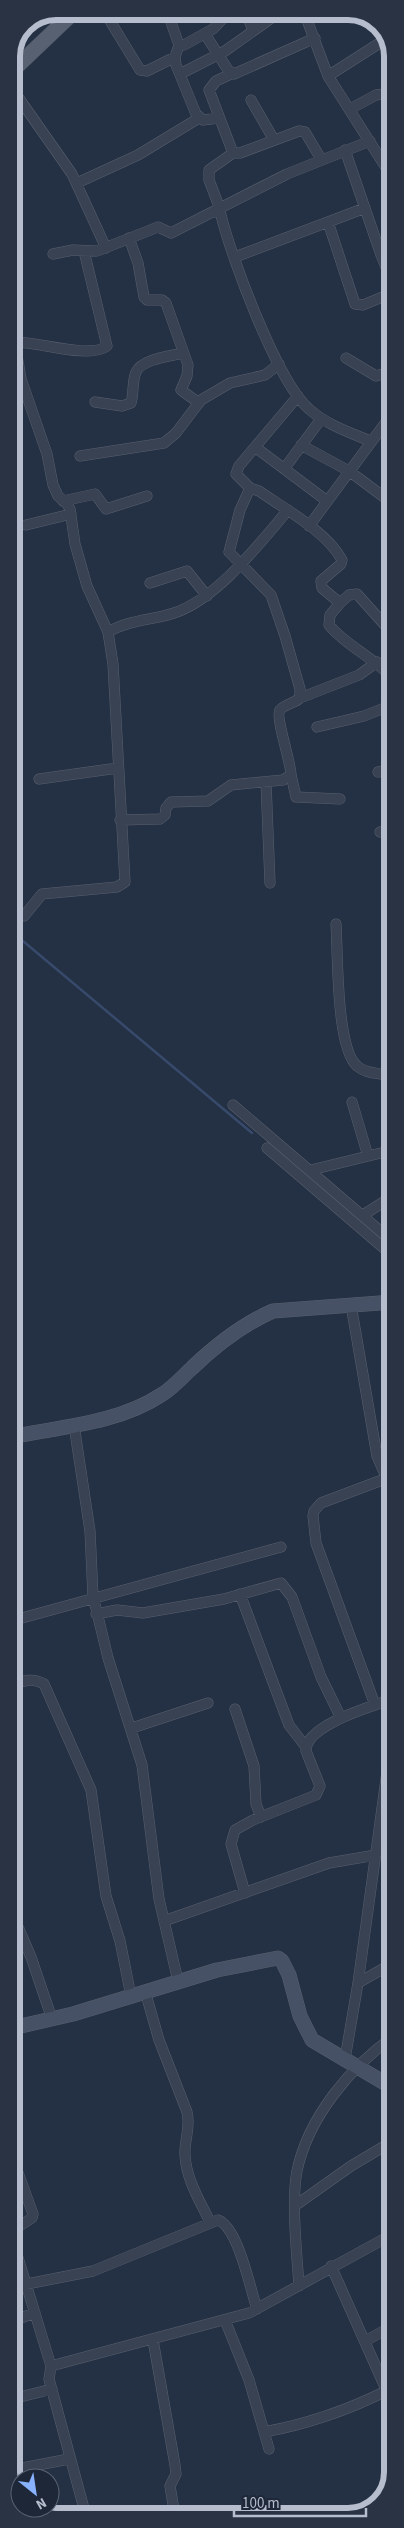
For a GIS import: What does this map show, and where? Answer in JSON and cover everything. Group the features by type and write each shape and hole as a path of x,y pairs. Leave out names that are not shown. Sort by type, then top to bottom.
{"main road":[{"path":"20,63 66,20"}],"street":[{"path":"109,20 140,70 147,71 176,57"},
{"path":"170,20 179,45 176,57 180,74 198,118"},
{"path":"179,45 184,45 205,34 223,20"},
{"path":"248,20 253,30"},
{"path":"180,74 218,54 268,20"},
{"path":"307,20 328,76 384,164"},
{"path":"205,34 231,74"},
{"path":"233,153 209,90 216,81 315,38"},
{"path":"328,76 381,42"},
{"path":"350,109 376,95 384,94"},
{"path":"20,99 77,183 106,248"},
{"path":"251,100 274,140"},
{"path":"77,183 138,155 198,118 219,118"},
{"path":"321,160 305,132 294,132 240,154 233,153 209,170 209,180 217,211 221,215 235,257 280,364 298,396 321,419 370,441"},
{"path":"53,254 73,250 89,252 106,248 158,227 171,233 288,174 370,141"},
{"path":"346,150 384,260"},
{"path":"235,257 365,208"},
{"path":"328,222 354,304 363,305 384,296"},
{"path":"128,238 138,263 144,296 147,300 162,300 166,303 188,372 181,390 199,403"},
{"path":"20,343 81,350 100,350 107,346 84,251"},
{"path":"95,402 122,406 131,403 135,373 139,368 183,353"},
{"path":"346,358 376,376 384,374"},
{"path":"80,456 164,443 176,433 199,403 222,387 245,378 259,377 280,364"},
{"path":"20,380 47,454 55,491 67,504 71,514 75,544 87,586 108,632 113,664 123,884 117,888 42,894 24,916"},
{"path":"298,396 236,472 238,478 250,488 288,510 334,548 342,560 321,581 322,588 340,603"},
{"path":"284,469 321,419"},
{"path":"309,526 384,424"},
{"path":"301,445 348,471 384,497"},
{"path":"255,447 326,501"},
{"path":"250,488 240,510 229,555 268,591 273,601 295,670 300,698"},
{"path":"63,501 95,494 106,509 147,496"},
{"path":"108,632 159,615 174,613 207,596 288,510"},
{"path":"26,526 71,514"},
{"path":"150,583 188,571 207,596"},
{"path":"384,624 357,594 349,595 340,603 330,615 329,625 338,636 377,662 384,669"},
{"path":"340,799 296,797 287,747 278,714 283,708 300,698 359,675 377,662"},
{"path":"317,727 364,716 384,708"},
{"path":"39,779 118,768"},
{"path":"378,772 384,771"},
{"path":"120,820 160,819 165,815 168,804 171,802 208,801 231,785 283,780 291,775"},
{"path":"266,782 270,883"},
{"path":"380,832 384,831"},
{"path":"336,924 341,1016 346,1050 350,1059 364,1071 384,1075"},
{"path":"352,1102 368,1156"},
{"path":"233,1105 384,1234"},
{"path":"266,1148 384,1248"},
{"path":"311,1170 384,1152"},
{"path":"363,1215 384,1202"},
{"path":"20,1435 122,1413 154,1400 174,1385 221,1343 258,1317 273,1311 384,1303"},
{"path":"351,1305 377,1456 380,1466 384,1470"},
{"path":"74,1425 90,1531 93,1596 96,1614 108,1658 132,1728 145,1779 156,1877 178,1981"},
{"path":"376,1705 325,1571 316,1543 313,1516 314,1511 321,1503 384,1480"},
{"path":"20,1618 93,1596 213,1567 281,1547"},
{"path":"96,1614 117,1610 143,1613 240,1594 276,1583 285,1586 298,1613 321,1677 341,1718"},
{"path":"240,1594 289,1725 306,1747 320,1791 307,1800 261,1817 235,1830 232,1836 233,1855 245,1893"},
{"path":"20,1682 38,1680 44,1684 87,1778 95,1806 106,1896 120,1941 131,1996"},
{"path":"306,1747 316,1733 341,1718 384,1702"},
{"path":"132,1728 208,1704"},
{"path":"235,1709 254,1766 256,1804 261,1817"},
{"path":"299,2286 296,2205 297,2173 307,2143 351,2062 358,1983 376,1855 384,1815"},
{"path":"164,1921 329,1863 376,1855"},
{"path":"20,1937 31,1957 52,2019"},
{"path":"20,2026 52,2019 217,1970 278,1958 290,1975 300,2016 312,2040 384,2082"},
{"path":"358,1983 384,1968"},
{"path":"144,1991 159,2040 187,2112 190,2123 185,2147 188,2170 210,2222"},
{"path":"351,2062 384,2042"},
{"path":"296,2205 351,2166 384,2146"},
{"path":"20,2178 33,2214 32,2218 20,2226"},
{"path":"20,2285 93,2271 218,2220 224,2222 232,2233 257,2309"},
{"path":"51,2366 153,2340 257,2309 331,2266 384,2239"},
{"path":"20,2266 51,2366 49,2379 84,2508"},
{"path":"331,2266 384,2385"},
{"path":"20,2318 35,2313"},
{"path":"225,2320 249,2380 269,2449"},
{"path":"365,2341 384,2331"},
{"path":"153,2340 175,2465 176,2474 170,2486 174,2508"},
{"path":"20,2397 52,2389"},
{"path":"264,2432 305,2424 356,2405 384,2391"},
{"path":"22,2468 69,2459"}],"waterway":[{"path":"20,939 252,1133"}]}
